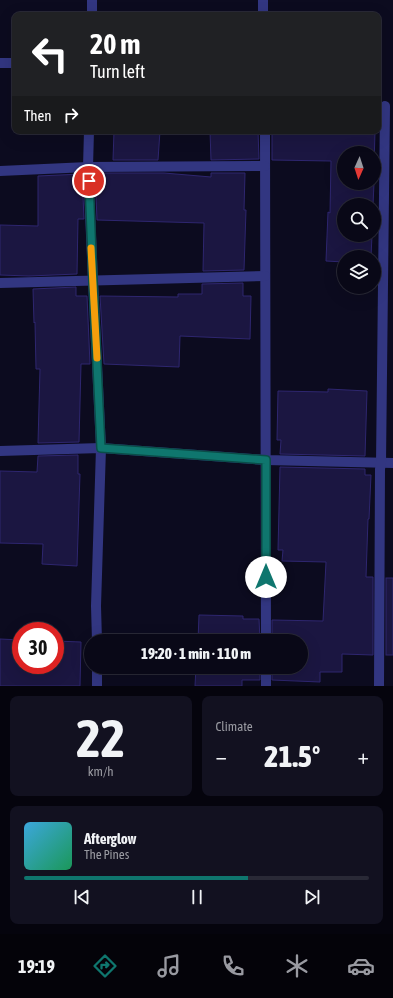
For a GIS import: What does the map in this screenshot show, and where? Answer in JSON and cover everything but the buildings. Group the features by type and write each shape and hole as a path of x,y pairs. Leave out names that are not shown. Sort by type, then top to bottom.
{"street":[{"path":"92,0 92,12"},
{"path":"263,0 263,12"},
{"path":"0,63 12,63"},
{"path":"379,686 380,469 385,106"},
{"path":"89,134 88,167 101,448 96,606 97,634"},
{"path":"265,134 266,634"},
{"path":"0,171 88,167 265,166"},
{"path":"0,283 265,276"},
{"path":"0,451 101,448 266,460 393,463"},
{"path":"97,674 98,686"},
{"path":"266,674 266,686"}],"slow traffic":[{"path":"91,248 97,358"}],"route":[{"path":"89,181 101,448 266,460 266,577"}]}
